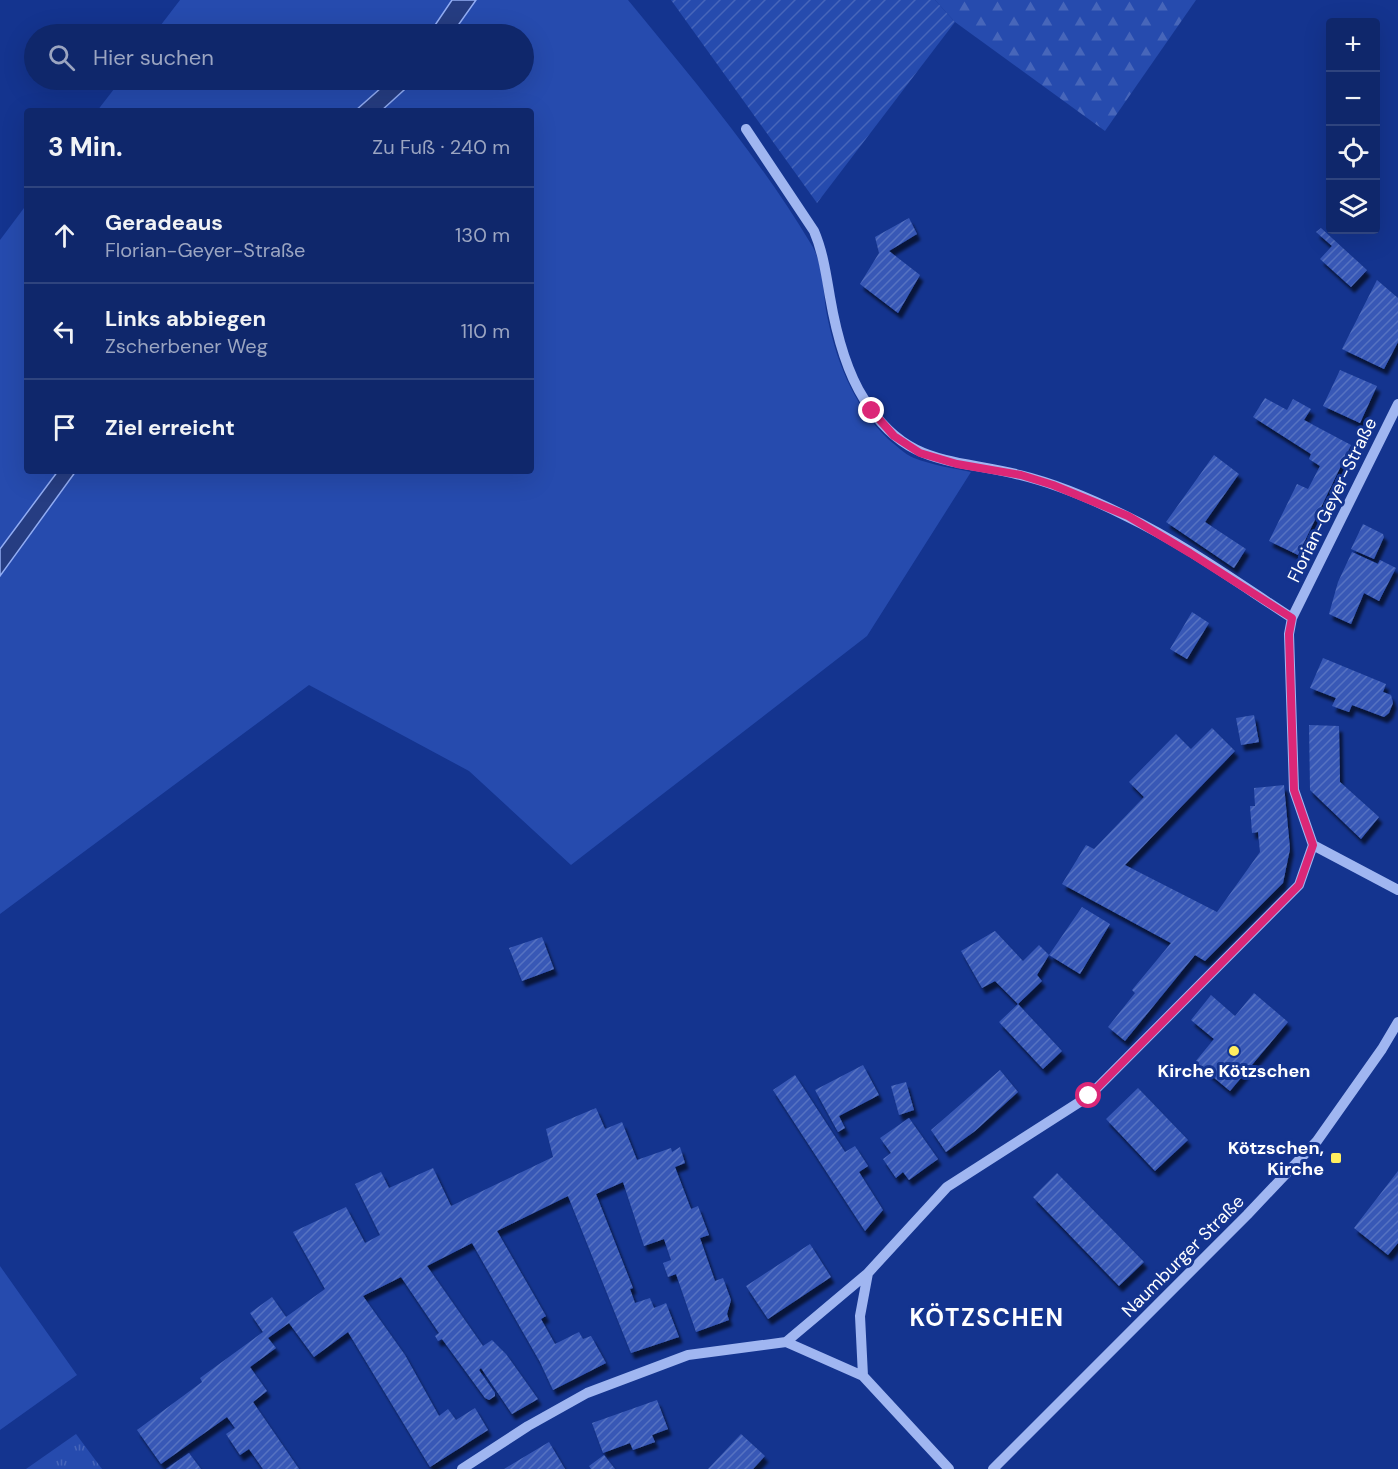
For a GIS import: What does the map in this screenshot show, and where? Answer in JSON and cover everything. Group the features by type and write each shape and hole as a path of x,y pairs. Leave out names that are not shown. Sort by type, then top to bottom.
{"street":[{"path":"746,129 814,231 823,254 836,328 848,368 864,400 894,436 920,453 957,464 981,467 1043,482 1128,516 1292,618"},
{"name":"Florian-Geyer-Straße","path":"1313,845 1294,790 1289,634 1292,618 1398,404"},
{"path":"786,1342 868,1273 947,1187 1089,1096 1299,885 1313,845 1398,890"},
{"name":"Naumburger Straße","path":"993,1469 1239,1223 1317,1141 1398,1022"},
{"path":"863,1376 860,1316 868,1273"},
{"path":"462,1469 528,1426 588,1393 688,1355 786,1342 863,1376 949,1469"}],"green space":[{"path":"180,0 452,0 436,24 162,24"},
{"path":"476,0 628,0 747,149 811,244 820,268 834,345 847,379 864,411 888,439 910,456 971,472 867,636 571,865 469,771 309,685 0,914 0,576 74,474 534,474 534,108 384,108 404,90 534,90 534,24 459,24"},
{"path":"671,0 935,0 955,22 817,203"},
{"path":"935,0 1196,0 1105,131 955,22"},
{"path":"113,90 379,90 358,108 99,108"},
{"path":"24,208 24,474 56,474 0,549 0,240"},
{"path":"0,1266 77,1375 0,1430"},
{"path":"76,1434 102,1469 26,1469"}],"shaded area":[{"path":"452,0 476,0 459,24 436,24"},
{"path":"379,90 404,90 384,108 358,108"},
{"path":"56,474 74,474 0,576 0,549"}],"building":[{"path":"909,218 917,234 889,251 920,275 898,313 860,284 879,253 875,237"},
{"path":"1321,228 1367,270 1351,287 1320,259 1332,246 1316,232"},
{"path":"1377,280 1398,298 1398,342 1384,369 1342,349"},
{"path":"1340,370 1377,386 1360,423 1323,406"},
{"path":"1265,398 1287,410 1293,399 1311,409 1304,420 1351,445 1298,555 1269,541 1297,484 1308,489 1320,466 1309,459 1311,454 1253,417"},
{"path":"1214,455 1239,474 1205,522 1246,549 1234,568 1166,522"},
{"path":"1363,524 1383,534 1384,537 1374,559 1351,549"},
{"path":"1352,552 1378,564 1380,560 1396,568 1379,601 1364,593 1351,624 1329,614 1338,582"},
{"path":"1192,612 1209,623 1187,659 1170,649"},
{"path":"1323,658 1386,684 1383,692 1391,695 1393,703 1389,713 1384,717 1352,705 1349,712 1332,706 1336,698 1310,688"},
{"path":"1254,715 1259,742 1241,745 1236,718"},
{"path":"1309,725 1339,726 1340,782 1379,817 1361,839 1310,790"},
{"path":"1212,728 1235,751 1125,865 1217,912 1260,852 1258,832 1252,833 1250,806 1255,806 1254,788 1284,785 1290,849 1283,883 1205,961 1195,955 1125,1041 1108,1027 1135,993 1132,990 1171,943 1062,884 1086,845 1094,849 1144,797 1129,782 1176,734 1191,749"},
{"path":"1082,907 1110,924 1080,974 1049,955"},
{"path":"995,931 1023,961 1039,945 1049,955 1037,975 1042,981 1018,1004 995,981 982,988 961,951"},
{"path":"542,937 554,969 522,981 509,948"},
{"name":"Kirche Kötzschen","path":"1254,993 1288,1022 1230,1091 1195,1062 1214,1039 1191,1020 1211,995 1235,1016"},
{"path":"1018,1004 1062,1051 1043,1069 999,1022"},
{"path":"863,1065 879,1095 839,1116 845,1128 838,1132 815,1090"},
{"path":"1000,1070 1018,1092 975,1131 946,1152 931,1130"},
{"path":"795,1075 845,1152 855,1146 868,1166 859,1172 883,1210 865,1231 773,1090"},
{"path":"906,1082 914,1110 899,1115 891,1086"},
{"path":"1138,1088 1188,1140 1155,1171 1106,1119"},
{"path":"596,1108 605,1129 622,1122 637,1160 671,1148 672,1152 680,1147 685,1163 675,1167 691,1209 698,1206 709,1235 700,1238 715,1281 723,1278 731,1300 727,1314 729,1320 696,1332 676,1274 668,1277 663,1263 671,1260 664,1239 644,1246 623,1182 596,1194 633,1288 630,1289 635,1303 650,1298 654,1308 666,1303 679,1337 631,1353 568,1196 497,1231 546,1316 541,1319 555,1344 579,1332 583,1339 591,1336 606,1363 553,1390 540,1362 472,1243 427,1266 483,1346 492,1340 506,1354 538,1399 512,1414 481,1368 479,1370 495,1393 495,1396 489,1400 485,1398 442,1339 438,1341 435,1336 439,1333 401,1277 363,1296 405,1355 439,1416 448,1409 456,1420 475,1408 488,1430 430,1467 348,1332 314,1357 289,1323 268,1338 276,1348 250,1367 267,1391 253,1402 299,1469 263,1469 249,1449 240,1455 226,1434 235,1428 227,1417 161,1464 137,1430 202,1382 200,1378 263,1332 250,1313 272,1297 286,1317 325,1289 293,1232 346,1207 365,1243 380,1235 355,1184 381,1172 389,1188 433,1168 451,1206 553,1157 546,1129"},
{"path":"909,1118 938,1159 909,1180 903,1172 896,1178 883,1159 891,1153 880,1138"},
{"path":"1398,1171 1398,1243 1388,1255 1354,1228"},
{"path":"1057,1173 1144,1262 1119,1286 1033,1197"},
{"path":"810,1244 831,1277 768,1319 746,1286"},
{"path":"657,1400 668,1429 652,1435 655,1442 633,1450 630,1443 603,1453 592,1423"},
{"path":"741,1434 765,1456 753,1469 708,1469"},
{"path":"549,1442 565,1469 504,1469"},
{"path":"189,1453 201,1469 166,1469"},
{"path":"604,1455 615,1469 591,1469 589,1466"}],"place":[{"name":"Kirche Kötzschen","path":"1234,1051"},
{"name":"Kötzschen, Kirche","path":"1336,1158"}],"district":[{"name":"KÖTZSCHEN","path":"987,1317"}],"route":[{"path":"872,411 894,436 920,453 957,464 1021,475 1087,498 1128,516 1292,618 1289,634 1294,790 1313,845 1299,885 1089,1096"}]}
